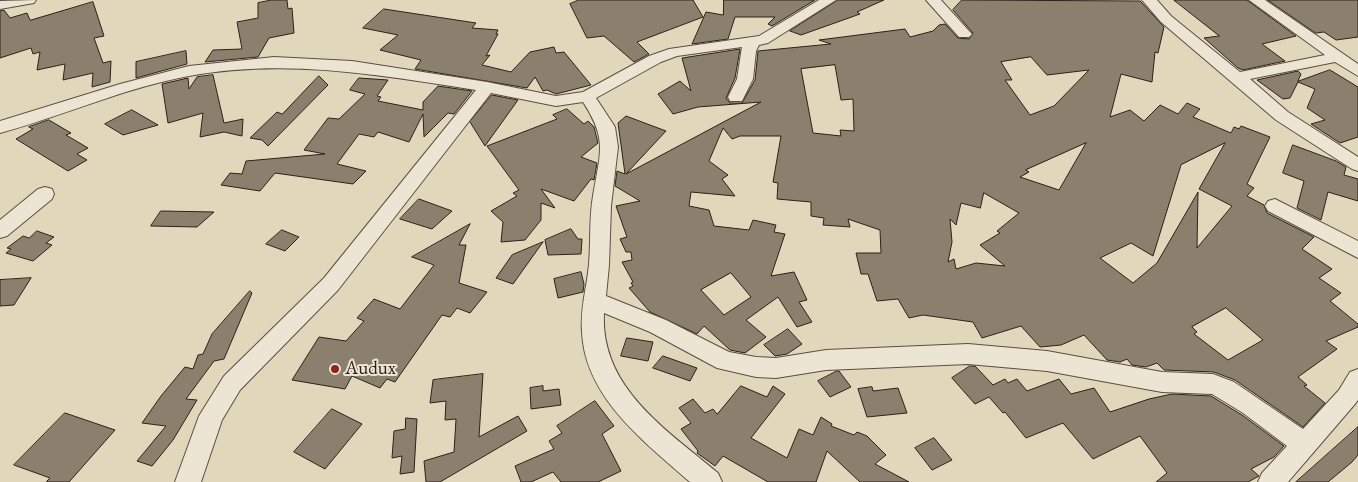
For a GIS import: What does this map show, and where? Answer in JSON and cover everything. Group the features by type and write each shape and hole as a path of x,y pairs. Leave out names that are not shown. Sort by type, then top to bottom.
{"street":[{"path":"0,5 29,0"},
{"path":"0,127 126,87 189,71 274,62 352,66 487,87 556,101 586,96 655,59 674,52 752,43 776,34 829,0"},
{"path":"933,0 964,34"},
{"path":"1148,0 1166,19 1209,52 1282,116 1358,165"},
{"path":"1256,0 1358,71"},
{"path":"736,97 745,79 748,51 752,43"},
{"path":"1238,79 1246,75 1338,57"},
{"path":"188,482 211,416 232,383 331,284 487,87"},
{"path":"586,96 602,119 608,133 608,150 598,224 599,265 593,300 591,328 597,356 610,384 627,408 709,482"},
{"path":"0,231 46,194"},
{"path":"1275,206 1358,250"},
{"path":"593,300 658,326 725,361 756,367 776,368 826,360 968,354 1047,361 1162,382 1213,384 1226,389 1251,405 1304,444"},
{"path":"1278,480 1304,444 1347,396 1358,379"}],"building":[{"path":"272,0 287,0 288,9 292,8 294,33 269,38 258,57 205,62 213,50 242,49 237,22 258,18 258,3"},
{"path":"579,0 693,0 703,17 637,42 649,54 634,62 604,36 587,38 570,4"},
{"path":"724,0 815,0 772,26 768,24 775,17 735,17 728,39 692,44 706,12 723,15"},
{"path":"838,0 884,0 857,12 860,14 801,35 790,31"},
{"path":"962,0 1140,1 1164,27 1158,53 1155,52 1152,82 1121,74 1110,117 1130,110 1144,121 1160,105 1178,114 1187,103 1200,109 1193,117 1231,133 1234,127 1239,129 1241,126 1270,137 1247,184 1254,188 1247,196 1264,205 1267,213 1314,237 1302,249 1332,269 1319,278 1341,293 1330,301 1358,324 1358,327 1326,341 1337,349 1298,377 1307,385 1304,386 1325,403 1303,427 1235,380 1214,372 1164,370 1157,363 1146,367 1132,365 1127,359 1120,362 1107,360 1084,335 1061,345 1040,347 1021,326 982,338 973,322 923,315 909,318 898,299 877,301 868,274 861,274 856,253 881,253 880,230 848,219 850,227 823,225 824,218 811,216 811,202 777,199 778,183 773,182 781,136 740,136 732,139 723,128 709,161 728,175 722,179 735,196 691,192 689,206 709,210 714,226 749,230 753,220 776,225 774,232 785,234 771,276 794,272 807,300 799,302 812,322 797,327 778,297 746,320 766,337 745,353 730,350 704,326 697,334 650,312 629,288 633,286 631,283 633,282 622,262 632,260 631,252 626,252 620,239 627,237 616,206 640,201 615,186 617,171 625,174 618,123 626,116 666,131 626,174 761,102 698,107 673,114 658,94 680,81 691,91 682,58 740,49 735,78 726,98 730,103 742,103 755,80 758,51 831,44 819,40 905,29 910,37 933,31 939,25 945,24 958,38 969,39 973,33 953,10","holes":["1031,57 1047,75 1089,70 1054,106 1030,115 1005,80 1012,80 1001,62","835,65 841,100 853,99 854,131 840,130 841,136 813,133 801,69","1086,143 1059,190 1020,177 1029,172 1026,170","1225,143 1199,189 1232,206 1197,248 1198,192 1157,263 1133,283 1100,258 1131,243 1153,256 1181,165","984,193 1019,213 997,231 1000,233 980,245 1005,266 976,263 956,269 954,259 948,262 952,242 950,219 956,225 961,203 980,208","731,273 751,297 724,315 701,290","1226,308 1263,340 1228,360 1194,334 1197,332 1192,327"]},
{"path":"1174,0 1247,0 1296,36 1262,44 1285,61 1243,70 1238,68 1204,38 1219,36"},
{"path":"1268,0 1358,0 1358,37 1336,40 1324,32 1316,33"},
{"path":"93,2 104,36 94,38 103,63 111,61 110,82 92,87 93,73 63,80 65,64 37,70 40,52 33,54 31,48 0,58 0,11 4,10 10,18 27,13 30,20"},
{"path":"384,9 476,23 472,28 498,30 496,34 498,34 486,56 490,55 482,65 511,72 530,52 554,47 556,53 564,52 591,85 556,94 547,90 543,91 535,77 527,88 415,69 421,60 380,50 398,35 363,28"},
{"path":"186,51 187,64 136,78 136,62"},
{"path":"1330,70 1358,87 1358,137 1340,143 1311,124 1325,120 1307,108 1315,89 1298,82 1290,98 1283,99 1257,80 1298,71 1301,74 1298,81"},
{"path":"213,75 224,123 243,119 242,136 224,132 200,137 203,113 168,123 162,84 188,78 189,89 197,77"},
{"path":"319,76 328,85 268,146 262,140 250,138 277,112 282,114"},
{"path":"359,78 388,80 377,96 381,97 378,101 423,110 423,102 438,86 472,91 454,114 448,113 424,137 423,114 409,142 378,132 374,137 359,134 337,164 366,171 353,184 275,173 260,191 221,185 230,173 242,174 246,161 325,154 304,150 328,118 339,119 365,94 350,90"},
{"path":"492,95 518,100 485,146 470,122"},
{"path":"567,109 584,124 588,121 594,127 598,143 581,157 597,163 594,180 591,179 574,201 541,189 555,208 541,203 541,220 525,240 501,242 503,222 491,211 517,196 513,193 519,190 487,146 557,119 553,115"},
{"path":"132,110 158,125 123,135 105,124"},
{"path":"49,120 71,133 66,135 88,148 77,154 87,160 68,171 16,139 33,129 29,127"},
{"path":"1293,145 1336,161 1346,167 1344,175 1358,179 1358,201 1328,192 1321,220 1297,208 1304,181 1283,173"},
{"path":"419,199 452,211 432,229 400,219"},
{"path":"161,211 214,212 197,227 151,226"},
{"path":"470,224 459,245 466,245 459,283 487,292 470,313 457,308 450,317 442,315 395,382 387,379 380,388 352,376 345,389 292,380 319,337 346,341 364,321 357,318 374,299 400,309 434,265 412,257"},
{"path":"571,229 578,239 582,239 581,254 548,255 545,240"},
{"path":"282,230 299,237 285,251 266,244"},
{"path":"37,231 54,237 46,243 52,245 33,261 6,253 11,249 7,248 23,236 29,238"},
{"path":"543,242 513,284 496,278 512,255"},
{"path":"581,272 584,284 583,292 558,298 554,279"},
{"path":"31,278 14,305 0,306 0,280"},
{"path":"250,291 252,293 224,359 214,361 186,399 197,400 173,440 152,466 137,461 166,426 142,423 185,367 193,369 198,355 203,354 212,334"},
{"path":"788,329 802,344 787,354 775,356 764,345"},
{"path":"627,338 653,342 648,361 621,356"},
{"path":"663,356 697,368 690,381 653,368"},
{"path":"970,366 975,366 993,385 1005,379 1008,383 1017,379 1027,391 1059,379 1071,394 1094,388 1110,412 1149,399 1172,394 1211,396 1242,415 1284,446 1274,457 1251,469 1259,476 1248,482 1156,482 1167,473 1140,436 1093,459 1063,423 1026,438 1005,412 1003,413 989,397 975,404 952,378"},
{"path":"839,371 851,387 830,397 818,381"},
{"path":"483,374 479,437 518,416 527,431 440,482 426,482 424,461 454,452 456,419 445,420 446,401 430,403 433,380"},
{"path":"543,386 543,391 559,389 561,405 531,409 530,388"},
{"path":"741,386 767,397 773,386 785,394 751,438 787,458 799,429 813,435 821,417 832,424 831,426 854,435 857,432 867,436 886,455 875,464 909,482 860,482 827,451 816,482 768,482 723,456 715,466 697,453 698,451 681,429 691,423 679,408 693,399 705,413 713,409 717,414"},
{"path":"872,387 873,391 898,388 907,413 867,417 858,389"},
{"path":"595,401 614,426 602,434 621,471 598,482 561,482 553,472 531,482 521,482 515,466 554,449 549,441 562,433 557,426"},
{"path":"332,409 362,424 325,469 294,452"},
{"path":"65,413 115,430 69,482 46,482 50,478 14,465"},
{"path":"406,418 417,419 414,472 400,474 402,456 392,458 394,431 405,429"},
{"path":"1358,427 1358,455 1352,462 1328,482 1296,482"},
{"path":"934,438 952,460 932,470 915,448"}],"place":[{"name":"Audux","path":"335,369"}]}
